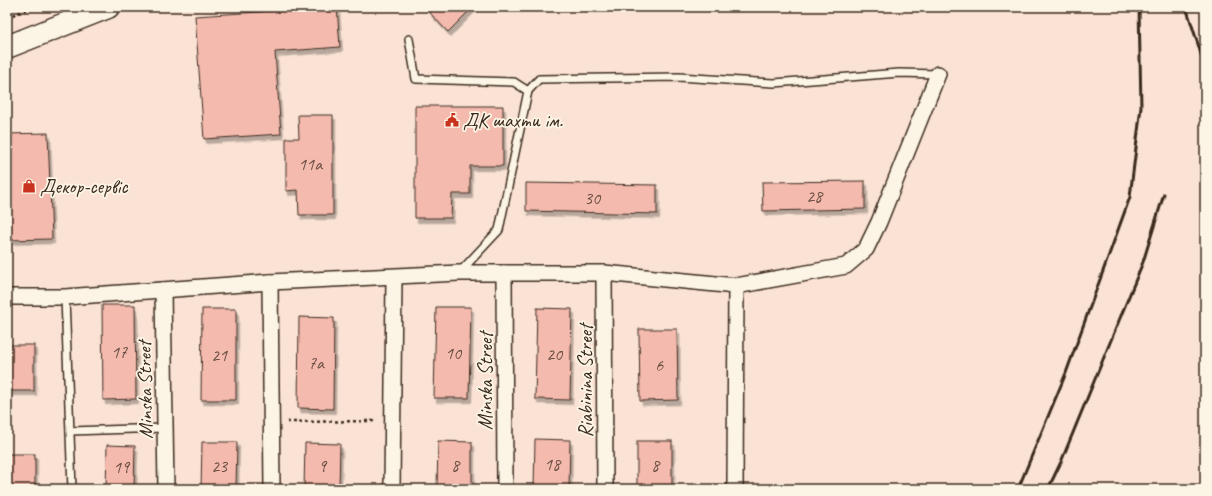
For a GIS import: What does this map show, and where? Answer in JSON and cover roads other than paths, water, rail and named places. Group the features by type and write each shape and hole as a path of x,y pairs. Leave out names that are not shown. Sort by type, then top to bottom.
{"main road":[{"path":"7,47 108,7"}],"street":[{"path":"7,297 65,297 270,282 459,273 604,273 736,286 846,266 866,249 879,222 938,74"},
{"name":"Minska Street","path":"504,273 505,489"},
{"name":"Riabinina Street","path":"604,273 605,489"},
{"path":"392,489 394,277"},
{"path":"270,282 272,489"},
{"path":"735,489 736,286"},
{"name":"Minska Street","path":"163,290 166,489"}],"lane":[{"path":"409,39 416,79 514,82 528,91"},
{"path":"459,273 499,230 528,91 539,79 680,78 774,83 899,74 938,74"},
{"path":"65,297 72,489"},
{"path":"70,431 165,428"}],"railway":[{"path":"1018,489 1066,373 1130,197 1141,107 1139,7"},
{"path":"1186,7 1205,66"},
{"path":"1048,489 1061,462 1143,262 1164,194"}],"place":[{"name":"ДК шахти ім.","path":"452,120"},
{"name":"Декор-сервіс","path":"29,186"}]}
